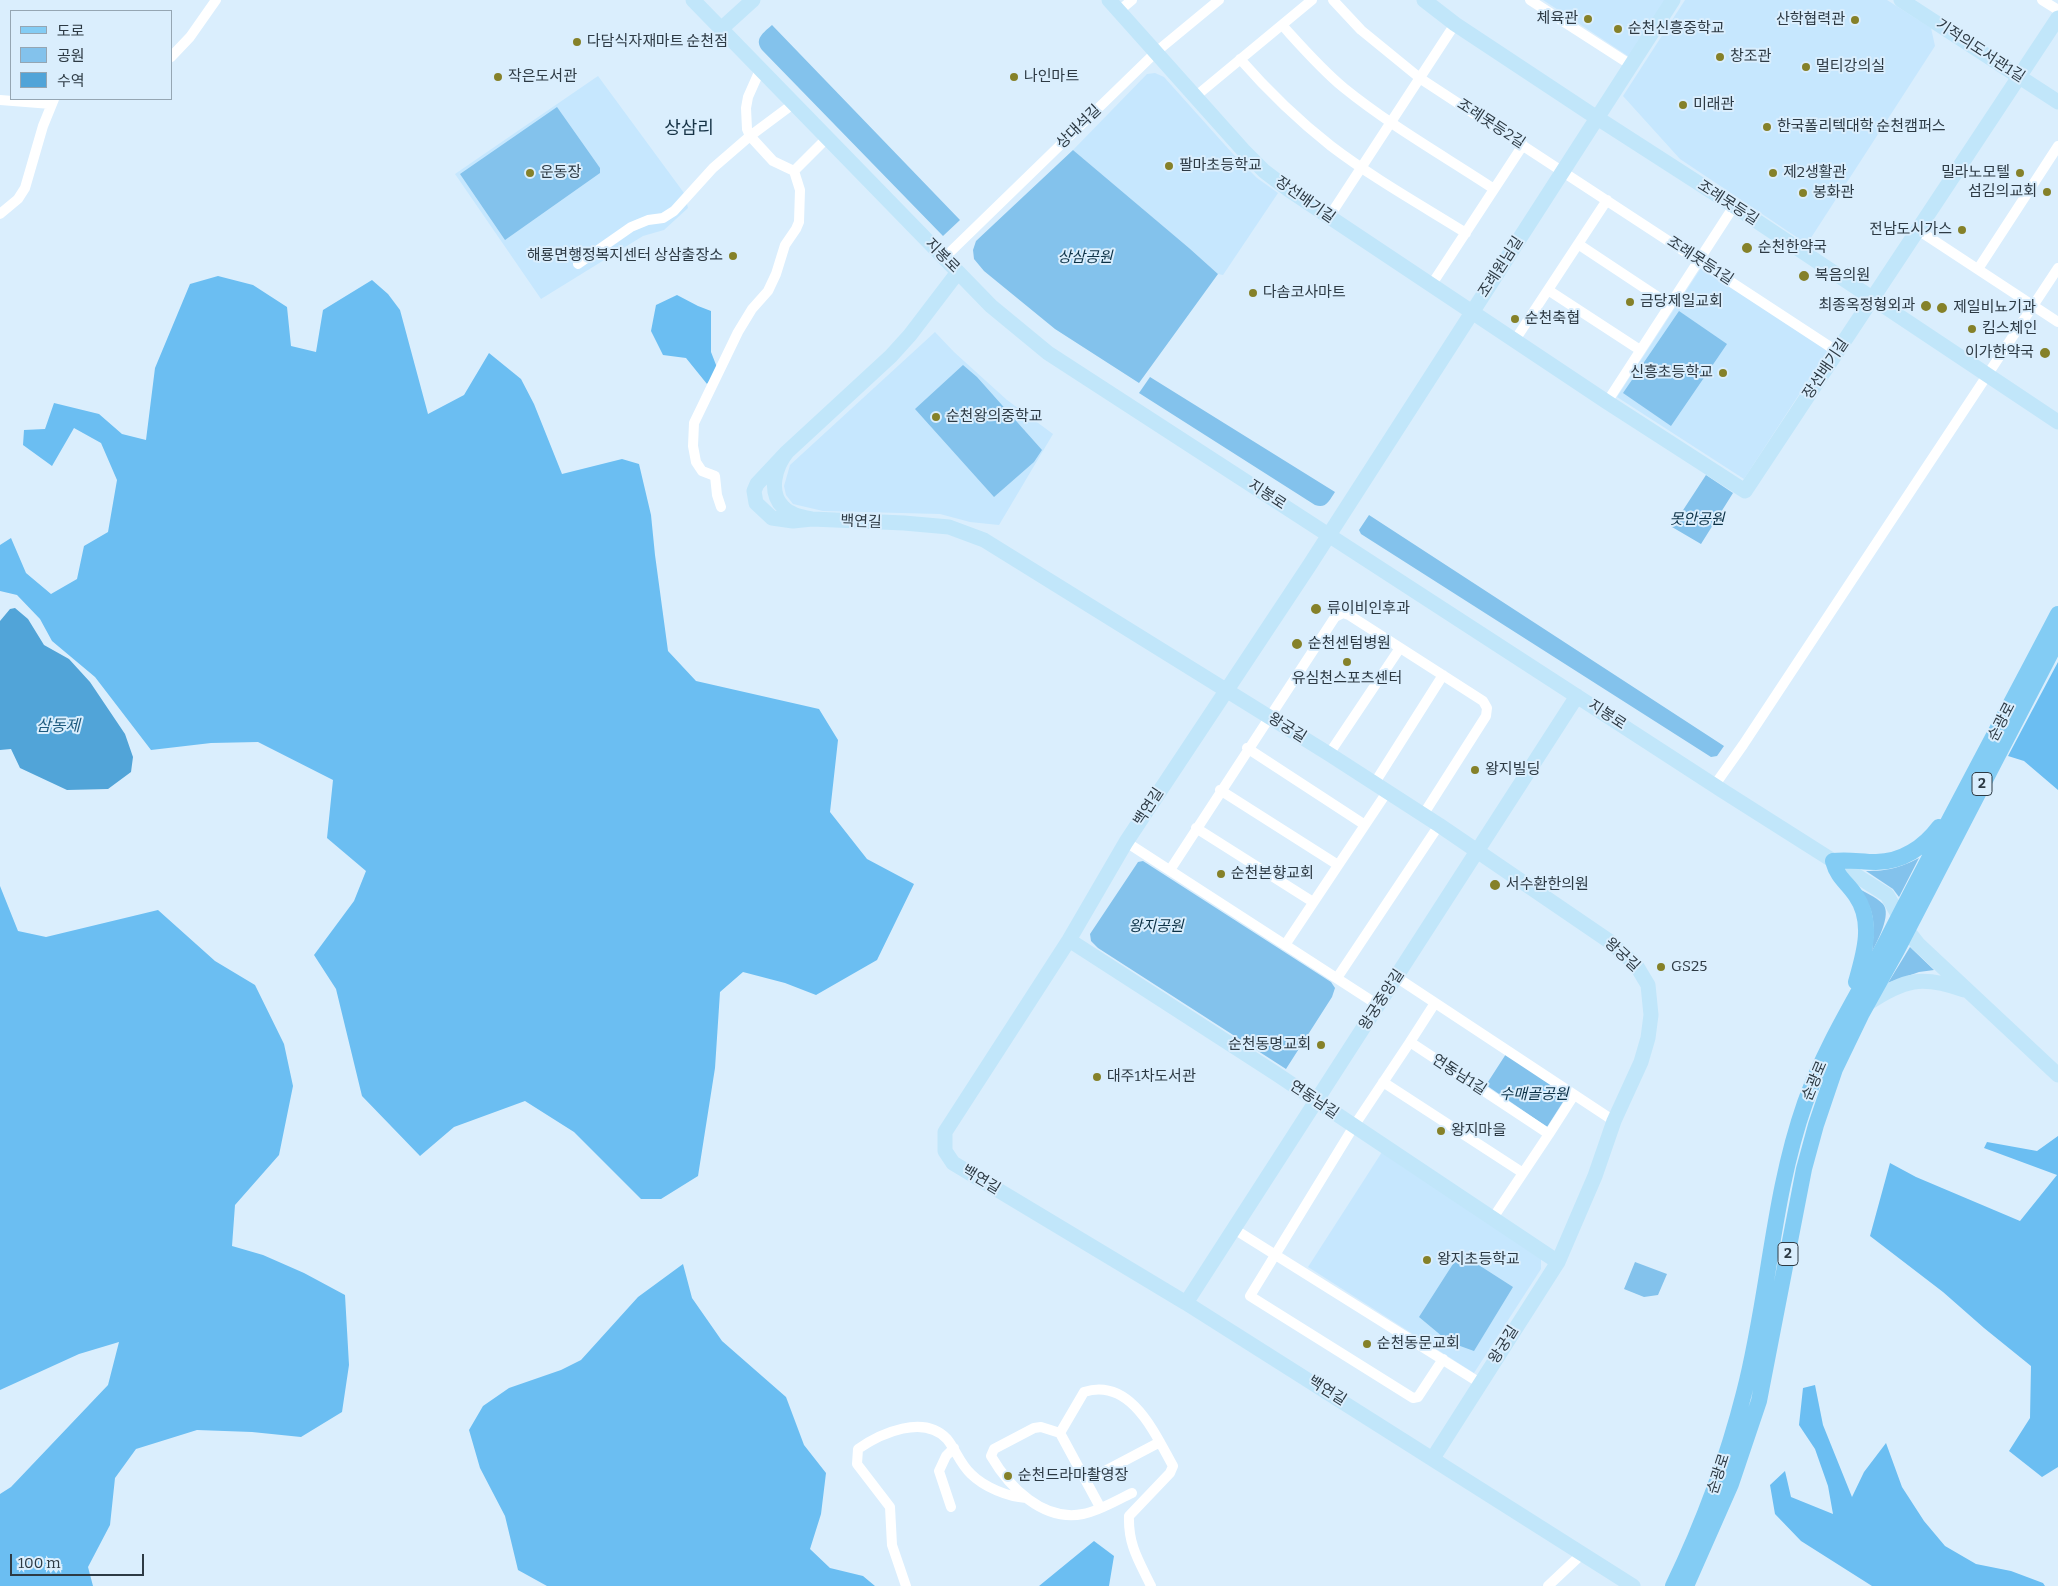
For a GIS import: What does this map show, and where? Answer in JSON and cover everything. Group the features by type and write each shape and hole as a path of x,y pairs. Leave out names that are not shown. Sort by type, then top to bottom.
{"main road":[{"name":"순광로","path":"1686,1586 1730,1484 1759,1401 1804,1170 1835,1069 1867,1004 1902,923 1954,814 2058,614"},
{"name":"순광로","path":"1673,1586 1696,1538 1715,1490 1744,1391 1784,1175 1806,1100 1850,1004 1902,923 2058,639"},
{"path":"1850,1004 1866,944 1867,925 1857,897 1836,873 1833,861 1846,859 1879,862 1916,851 1942,823 1954,814"}],"street":[{"path":"172,56 190,37 216,0"},
{"name":"지봉로","path":"693,0 991,306 1061,362 1714,786 1887,895 1902,923 1920,946 2058,1075"},
{"path":"721,29 753,0"},
{"name":"장선배기길","path":"1132,0 1114,5 1243,150 1264,171 1329,217 1607,402 1745,491 2058,18"},
{"name":"상대석길","path":"944,258 1156,52 1218,0"},
{"path":"1196,96 1312,0"},
{"name":"조례못등2길","path":"1334,0 1361,30 1420,78 1563,171"},
{"path":"1530,0 1631,65"},
{"name":"조례원님길","path":"1329,535 1673,0"},
{"name":"기적의도서관1길","path":"1901,0 2058,102"},
{"path":"2042,0 2058,10"},
{"name":"조례못등길","path":"1432,3 1455,24 1734,206 1986,376 2058,422"},
{"path":"1329,217 1455,24"},
{"path":"1282,25 1311,57 1343,87 1391,122 1494,189"},
{"path":"1240,59 1296,117 1331,146 1466,233"},
{"path":"721,507 717,495 715,476 702,471 696,462 693,446 694,423 738,332 752,309 768,291 776,274 785,245 799,222 800,190 794,171 773,161 750,136 746,122 748,97 760,70"},
{"path":"0,100 53,101 25,188 18,199 0,214"},
{"path":"578,264 630,227 648,220 663,218 674,211 713,168 750,136 793,104"},
{"path":"794,171 826,138"},
{"path":"1432,284 1523,145"},
{"path":"1978,269 2058,146"},
{"name":"조례못등1길","path":"1563,171 1838,352"},
{"path":"1515,340 1606,200"},
{"path":"1607,402 1734,206"},
{"path":"1918,230 2058,322"},
{"path":"1578,244 1670,304"},
{"path":"1714,786 2058,268"},
{"name":"백연길","path":"958,272 910,335 891,356 787,452 757,484 754,498 759,508 772,518 793,521 812,519 928,525 949,527 966,532 998,548 1226,689"},
{"path":"1548,290 1640,350"},
{"name":"백연길","path":"787,452 776,474 775,494 782,507 786,510 798,516 812,519"},
{"name":"백연길","path":"1329,535 1126,842 1068,940 945,1132 945,1151 953,1163 1186,1303 1633,1586"},
{"path":"1170,870 1248,748 1338,615 1343,613 1483,701 1487,712 1423,815"},
{"path":"1329,754 1400,648"},
{"path":"1286,945 1365,825 1380,788 1443,675"},
{"name":"왕궁길","path":"1226,689 1423,815 1609,941 1636,965 1648,985 1652,1009 1648,1038 1640,1062 1614,1121 1595,1176 1558,1262 1433,1458"},
{"name":"왕궁중앙길","path":"1186,1303 1577,696"},
{"path":"1248,748 1365,825"},
{"path":"1220,790 1338,865"},
{"path":"1337,978 1438,825"},
{"path":"1196,828 1314,902"},
{"path":"1126,842 1378,1005"},
{"name":"연동남길","path":"1068,940 1316,1101 1558,1262"},
{"path":"1396,977 1614,1121"},
{"path":"1867,1004 1889,989 1908,982 1923,981 1946,984 1969,992"},
{"path":"1435,1003 1354,1126 1250,1296 1413,1398 1418,1397 1443,1359"},
{"name":"연동남1길","path":"1410,1042 1549,1134"},
{"path":"1383,1082 1523,1173"},
{"path":"1493,1218 1574,1095"},
{"path":"1234,1228 1480,1383"},
{"path":"1060,1433 1084,1392 1093,1389 1112,1392 1132,1402 1148,1421 1172,1466 1170,1473 1128,1516 1128,1534 1151,1586"},
{"path":"906,1586 892,1545 890,1507 857,1464 858,1449 874,1440 910,1427 929,1428 945,1437 974,1477 1016,1497 1027,1498"},
{"path":"1100,1507 1060,1433 1041,1427 1034,1428 994,1449 991,1456 998,1469 1017,1491 1039,1507 1074,1516 1085,1514 1100,1507 1132,1492"},
{"path":"1086,1481 1160,1442"},
{"path":"951,1507 940,1471 946,1456 954,1448"},
{"path":"1548,1586 1583,1553"}],"shaded area":[{"name":"순천신흥중학교","path":"1543,0 1668,0 1631,58"},
{"name":"한국폴리텍대학 순천캠퍼스","path":"1685,0 1887,0 1931,28 1935,46 1807,244 1680,159 1623,96"},
{"name":"팔마초등학교","path":"1155,73 1164,77 1257,178 1278,193 1223,275 1218,274 1073,150 1147,74"},
{"path":"598,76 684,193 688,208 664,230 643,236 541,299 455,174"},
{"name":"신흥초등학교","path":"1701,268 1828,350 1744,479 1617,397"},
{"path":"218,276 253,285 287,307 291,346 316,352 323,310 372,280 388,294 400,310 428,414 464,395 489,353 521,379 534,404 562,474 622,459 639,464 651,515 668,651 696,681 819,709 838,740 830,812 867,859 914,884 877,960 816,995 785,983 743,972 720,992 715,1068 698,1176 661,1199 641,1199 574,1132 525,1101 454,1127 420,1156 362,1096 336,989 314,955 354,901 366,871 327,838 333,780 258,742 211,743 151,750 95,677 52,641 40,619 17,595 0,591 0,545 11,538 26,573 51,594 77,579 84,546 108,532 117,480 101,443 74,428 52,466 23,445 24,430 45,429 54,403 99,414 122,434 146,440 155,368 190,284"},
{"path":"677,295 711,311 711,352 718,370 707,384 686,358 663,355 651,331 656,305"},
{"name":"순천왕의중학교","path":"935,332 1007,400 1053,434 999,525 970,522 940,514 823,511 793,504 786,495 784,486 790,465"},
{"path":"2058,662 2058,790 2024,761 2008,756"},
{"path":"0,886 18,931 46,937 158,910 215,961 255,985 284,1044 293,1086 279,1155 235,1205 232,1246 263,1255 304,1273 345,1295 349,1365 342,1412 301,1437 252,1432 197,1430 136,1449 115,1478 110,1525 88,1567 93,1586 0,1586 0,1494 11,1487 108,1385 119,1342 79,1354 0,1390"},
{"path":"2058,1136 2058,1467 2042,1477 2009,1451 2030,1418 2031,1366 1943,1292 1870,1236 1890,1163 1916,1177 2020,1221 2057,1175 1984,1148 1987,1142 2037,1151"},
{"name":"왕지초등학교","path":"1382,1152 1541,1254 1541,1269 1474,1373 1308,1267"},
{"path":"683,1264 692,1298 722,1341 786,1397 804,1445 826,1473 821,1514 810,1549 830,1568 863,1576 875,1586 547,1586 518,1570 505,1516 480,1468 469,1430 483,1406 509,1388 561,1370 581,1360 638,1297"},
{"path":"1815,1385 1823,1425 1852,1497 1864,1472 1886,1443 1902,1487 1924,1521 1945,1546 1976,1564 2011,1571 2043,1583 2045,1586 1872,1586 1801,1541 1775,1514 1770,1485 1785,1471 1791,1497 1833,1514 1828,1486 1815,1449 1799,1425 1803,1388"},
{"path":"1094,1541 1114,1556 1109,1586 1039,1586"}],"green space":[{"path":"772,25 960,220 943,236 762,50 759,39"},
{"name":"운동장","path":"557,107 600,168 600,173 505,240 460,174"},
{"name":"상삼공원","path":"1073,150 1218,274 1139,383 1055,329 984,271 974,259 973,250 976,241"},
{"path":"1679,311 1727,344 1671,426 1623,393"},
{"path":"963,365 977,377 1042,450 1034,462 994,497 915,409"},
{"path":"1150,377 1335,492 1325,505 1315,505 1139,393"},
{"name":"못안공원","path":"1706,475 1733,493 1701,544 1672,527"},
{"path":"1369,515 1724,746 1717,756 1711,757 1361,534 1359,530"},
{"path":"1919,858 1899,897 1893,889 1866,871 1893,868"},
{"name":"왕지공원","path":"1143,861 1331,982 1335,988 1332,997 1286,1069 1098,948 1091,941 1090,934 1138,862"},
{"path":"1856,887 1880,901 1885,909 1886,915 1883,928 1872,952 1873,917 1871,909"},
{"path":"1910,947 1934,970 1919,972 1888,983"},
{"name":"수매골공원","path":"1506,1054 1568,1094 1547,1127 1486,1085"},
{"path":"1460,1253 1513,1287 1474,1351 1449,1342 1419,1317"},
{"path":"1635,1262 1667,1274 1658,1295 1644,1297 1624,1289"}],"water":[{"name":"삼동제","path":"15,608 28,619 44,645 69,659 90,682 125,734 133,757 131,772 108,789 67,790 20,768 11,749 0,750 0,621 10,609"}],"place":[{"name":"체육관","path":"1588,19"},
{"name":"산학협력관","path":"1855,20"},
{"name":"순천신흥중학교","path":"1618,29"},
{"name":"다담식자재마트 순천점","path":"577,42"},
{"name":"창조관","path":"1720,57"},
{"name":"멀티강의실","path":"1806,67"},
{"name":"작은도서관","path":"498,77"},
{"name":"나인마트","path":"1014,77"},
{"name":"미래관","path":"1683,105"},
{"name":"한국폴리텍대학 순천캠퍼스","path":"1767,127"},
{"name":"팔마초등학교","path":"1169,166"},
{"name":"운동장","path":"530,173"},
{"name":"제2생활관","path":"1773,173"},
{"name":"밀라노모텔","path":"2020,173"},
{"name":"섬김의교회","path":"2047,192"},
{"name":"봉화관","path":"1803,193"},
{"name":"전남도시가스","path":"1962,230"},
{"name":"순천한약국","path":"1747,248"},
{"name":"해룡면행정복지센터 상삼출장소","path":"733,256"},
{"name":"복음의원","path":"1804,276"},
{"name":"다솜코사마트","path":"1253,293"},
{"name":"금당제일교회","path":"1630,302"},
{"name":"최종옥정형외과","path":"1926,306"},
{"name":"제일비뇨기과","path":"1942,308"},
{"name":"순천축협","path":"1515,319"},
{"name":"킴스체인","path":"1972,329"},
{"name":"이가한약국","path":"2045,353"},
{"name":"신흥초등학교","path":"1723,373"},
{"name":"순천왕의중학교","path":"936,417"},
{"name":"류이비인후과","path":"1316,609"},
{"name":"순천센텀병원","path":"1297,644"},
{"name":"유심천스포츠센터","path":"1347,662"},
{"name":"왕지빌딩","path":"1475,770"},
{"name":"순천본향교회","path":"1221,874"},
{"name":"서수환한의원","path":"1495,885"},
{"name":"GS25","path":"1661,967"},
{"name":"순천동명교회","path":"1321,1045"},
{"name":"대주1차도서관","path":"1097,1077"},
{"name":"왕지마을","path":"1441,1131"},
{"name":"왕지초등학교","path":"1427,1260"},
{"name":"순천동문교회","path":"1367,1344"},
{"name":"순천드라마촬영장","path":"1008,1476"}],"district":[{"name":"상삼리","path":"689,129"}]}
